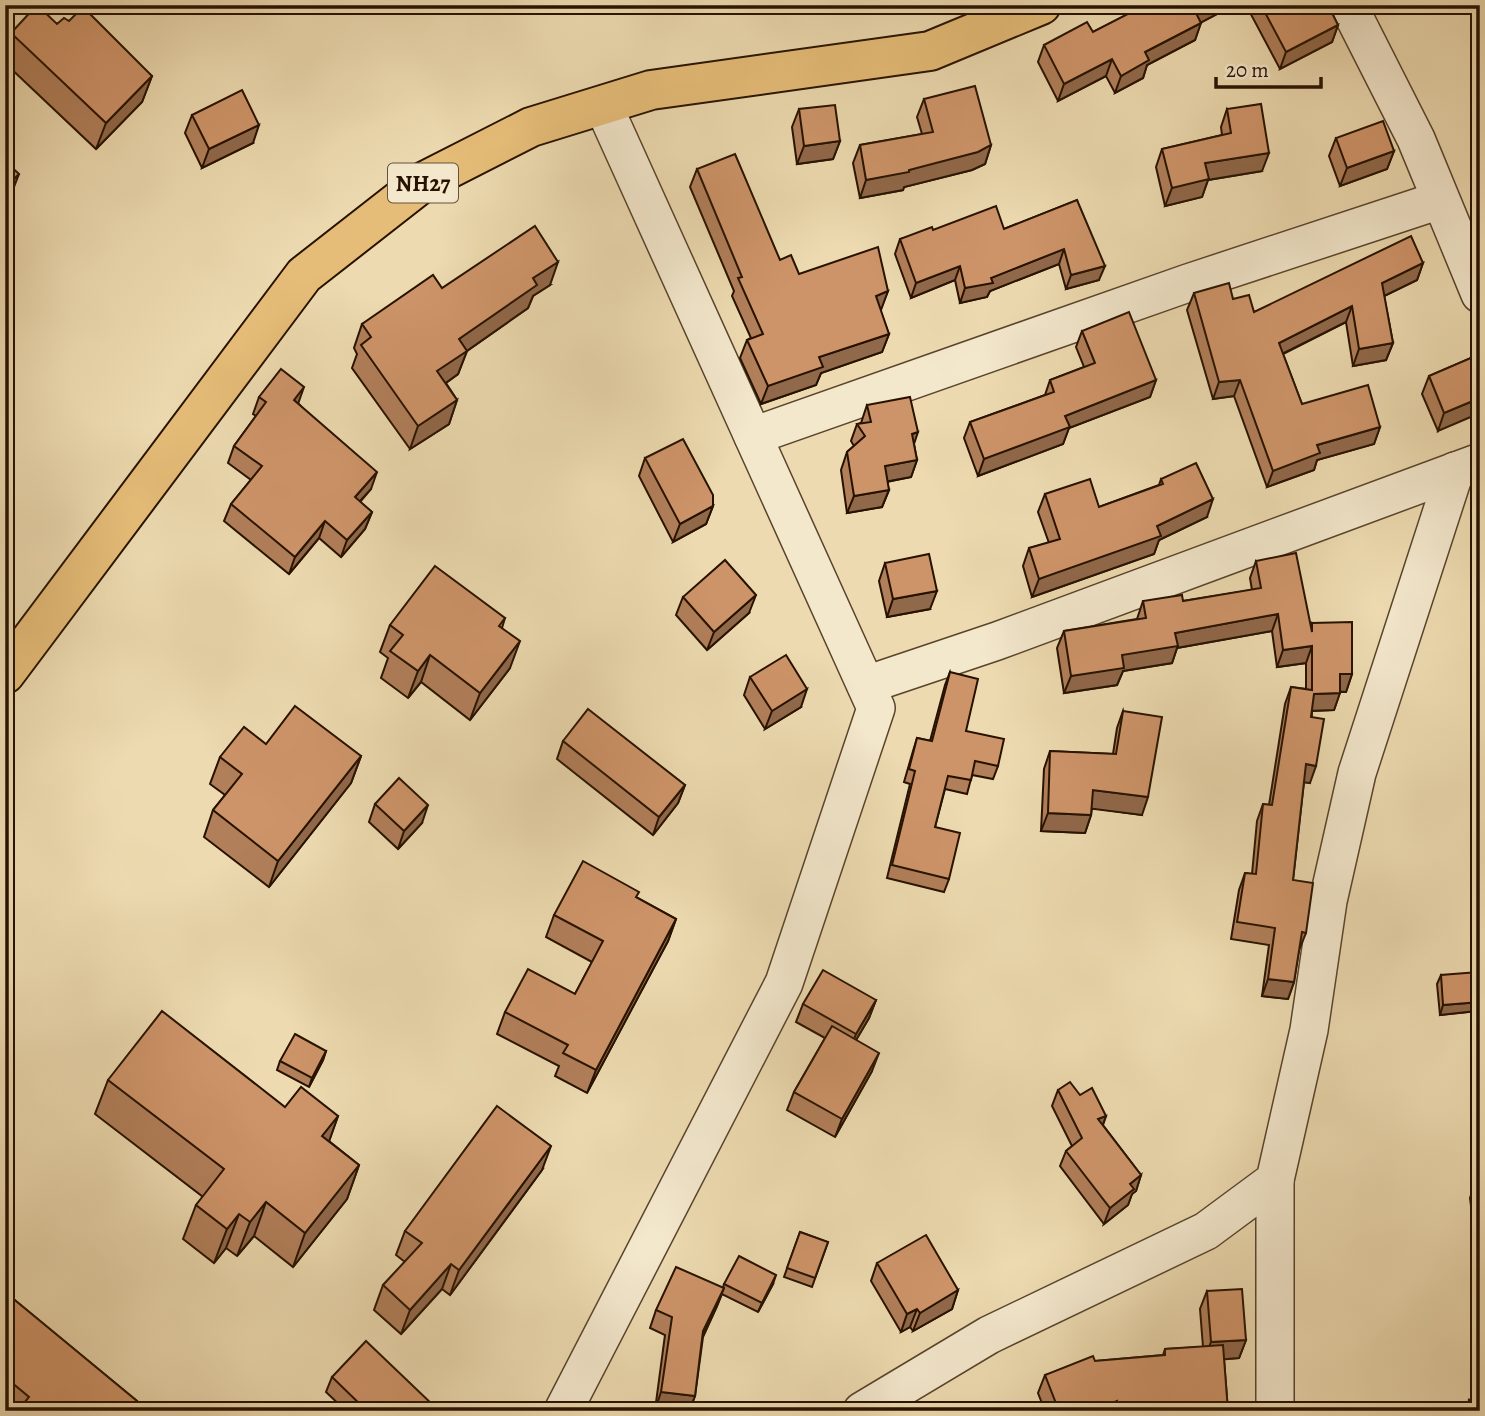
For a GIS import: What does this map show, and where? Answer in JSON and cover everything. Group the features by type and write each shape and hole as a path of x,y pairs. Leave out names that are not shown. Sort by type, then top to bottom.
{"highway":[{"name":"NH27","path":"5,674 304,275 423,182 531,127 651,90 930,51 1041,5"}],"street":[{"path":"1348,5 1416,139 1480,294"},
{"path":"563,1411 784,984 876,708 603,105"},
{"path":"753,436 1188,282 1440,200"},
{"path":"866,684 997,641 1467,467"},
{"path":"1275,1411 1275,1180 1309,1030 1328,901 1357,773 1467,467"},
{"path":"862,1411 989,1335 1206,1231 1275,1180"}],"building":[{"path":"37,5 57,24 64,18 69,21 83,7 152,76 106,123 11,33"},
{"path":"1145,5 1207,5 1195,11 1201,23 1145,52 1149,60 1121,76 1112,59 1064,84 1044,45 1087,22 1093,32"},
{"path":"1261,5 1328,5 1338,25 1286,52"},
{"path":"975,86 991,145 978,152 909,172 866,180 860,145 933,132 924,99"},
{"path":"242,90 259,125 209,149 192,115"},
{"path":"1261,104 1269,153 1205,163 1209,179 1172,188 1162,149 1231,133 1227,109"},
{"path":"835,105 840,141 804,146 799,109"},
{"path":"1383,121 1394,151 1347,168 1336,138"},
{"path":"735,154 780,260 791,255 799,274 878,247 888,291 876,296 889,334 819,357 823,367 768,386 747,340 763,334 738,278 742,277 697,169"},
{"path":"5,161 19,174 5,188"},
{"path":"1077,200 1105,266 1071,275 1064,249 991,278 993,283 965,288 960,266 916,283 900,239 932,227 933,230 996,206 1004,229"},
{"path":"535,226 558,262 533,278 537,285 459,339 467,351 437,371 457,400 418,426 361,345 371,337 362,324 433,275 442,288"},
{"path":"1411,236 1423,263 1382,283 1393,343 1359,349 1352,306 1279,343 1302,404 1368,385 1380,427 1317,445 1320,453 1273,471 1240,380 1219,382 1194,293 1229,283 1233,299 1249,295 1254,312"},
{"path":"1129,312 1156,380 1065,416 1070,427 984,459 970,422 1054,392 1050,380 1095,363 1082,331"},
{"path":"1480,354 1480,398 1444,413 1429,376"},
{"path":"281,369 304,387 294,400 377,472 355,497 372,512 347,540 325,521 295,557 231,504 262,466 234,446 266,402 259,397"},
{"path":"910,397 918,432 912,434 917,460 885,466 889,490 854,496 847,452 865,436 857,424 871,422 867,405"},
{"path":"683,439 713,495 713,506 680,524 645,458"},
{"path":"1196,463 1213,499 1157,526 1161,536 1039,579 1029,548 1060,539 1045,494 1090,479 1099,507 1163,484 1161,479"},
{"path":"1296,553 1312,632 1312,623 1352,622 1352,674 1340,674 1340,693 1314,694 1311,717 1324,719 1316,766 1306,764 1293,880 1313,883 1306,933 1302,932 1294,982 1268,979 1275,928 1237,922 1245,873 1256,874 1263,804 1272,805 1291,687 1312,690 1312,646 1283,650 1278,614 1175,633 1178,646 1122,655 1124,668 1071,676 1064,631 1146,618 1143,601 1182,595 1183,601 1261,588 1256,561"},
{"path":"929,554 937,591 893,599 885,563"},
{"path":"725,560 756,595 714,632 683,597"},
{"path":"435,566 505,618 499,626 520,641 480,693 430,655 418,671 390,651 403,635 390,625"},
{"path":"786,655 807,689 772,711 750,677"},
{"path":"950,672 978,679 966,731 1004,739 998,766 975,761 971,780 948,776 935,827 960,833 949,879 892,865 915,771 909,769 917,738 932,741"},
{"path":"295,706 361,756 278,861 213,810 242,774 220,757 244,727 266,744"},
{"path":"588,709 685,785 659,817 563,741"},
{"path":"1123,711 1162,717 1148,797 1093,790 1091,815 1048,813 1050,751 1116,754"},
{"path":"399,778 428,805 404,831 375,804"},
{"path":"583,861 639,892 636,897 676,919 596,1070 563,1053 568,1045 505,1012 528,969 575,994 603,941 554,915"},
{"path":"823,970 876,1000 856,1034 803,1004"},
{"path":"1478,972 1480,1002 1443,1005 1441,975"},
{"path":"162,1011 285,1107 301,1087 338,1116 322,1136 359,1165 305,1233 266,1202 250,1222 239,1214 227,1229 196,1205 224,1169 108,1080"},
{"path":"832,1026 879,1053 842,1119 794,1092"},
{"path":"295,1034 326,1051 312,1078 280,1061"},
{"path":"1070,1082 1080,1095 1092,1088 1106,1116 1098,1119 1141,1175 1130,1184 1134,1189 1110,1208 1066,1151 1082,1138 1058,1090"},
{"path":"497,1106 551,1146 459,1270 451,1264 410,1310 383,1285 422,1243 405,1231"},
{"path":"1477,1180 1480,1180 1480,1206"},
{"path":"800,1232 828,1242 815,1278 787,1268"},
{"path":"926,1235 958,1290 920,1313 917,1309 907,1314 877,1263"},
{"path":"739,1256 776,1275 762,1303 724,1284"},
{"path":"676,1267 724,1288 703,1331 695,1396 661,1392 672,1317 656,1310"},
{"path":"1242,1289 1246,1340 1211,1342 1207,1291"},
{"path":"5,1292 137,1401 129,1411 24,1411 20,1408 29,1397 5,1377"},
{"path":"366,1341 434,1406 431,1411 367,1411 332,1377"},
{"path":"1223,1345 1228,1411 1200,1411 1200,1407 1163,1411 1118,1411 1117,1401 1092,1411 1059,1411 1045,1375 1093,1356 1095,1361 1165,1355 1165,1349"},
{"path":"1480,1397 1480,1411 1473,1411 1469,1400"}]}
